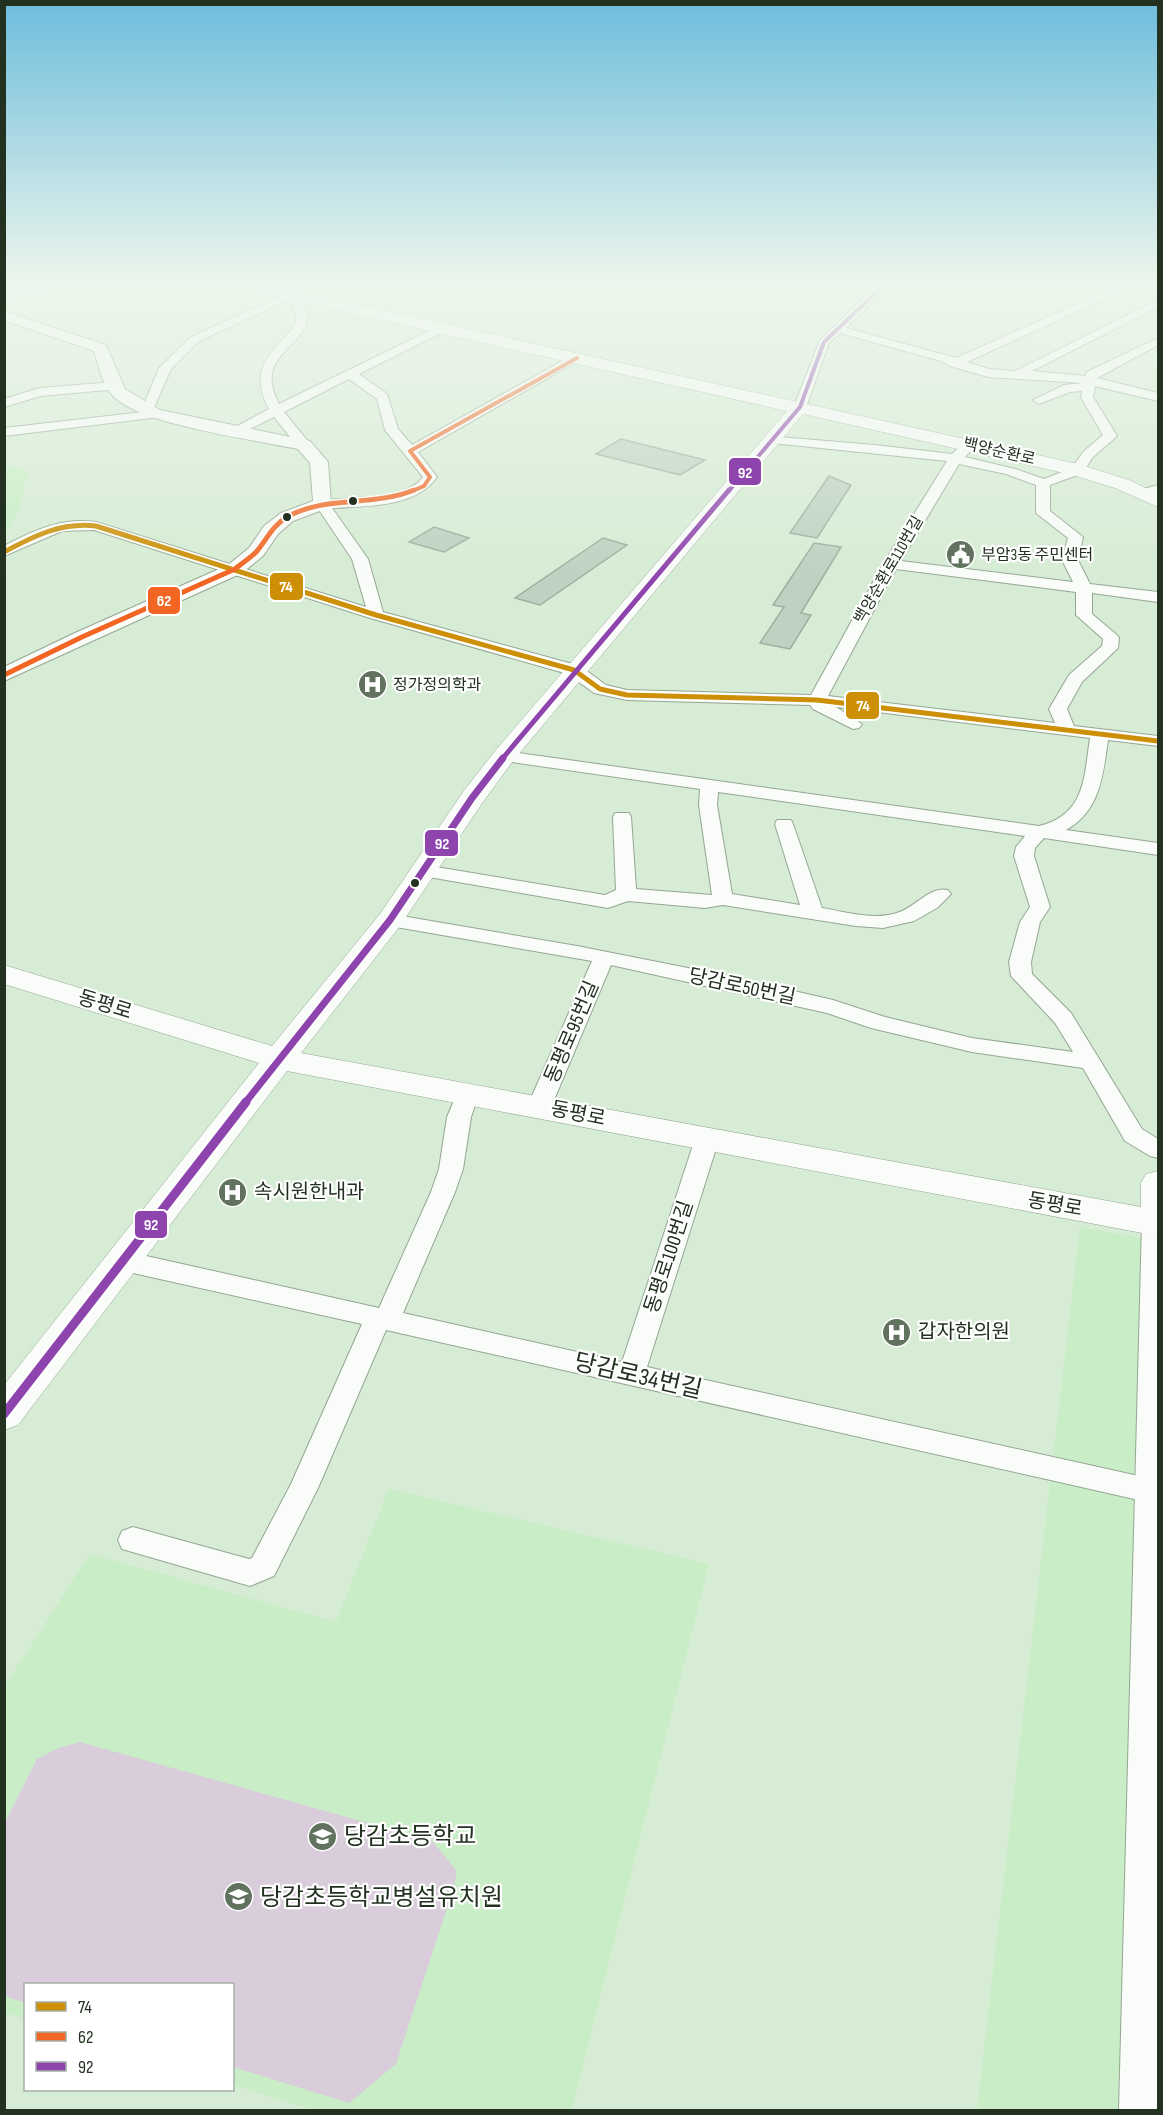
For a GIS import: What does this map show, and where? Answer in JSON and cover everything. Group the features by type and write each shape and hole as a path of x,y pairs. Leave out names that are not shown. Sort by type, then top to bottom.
{"main road":[{"name":"백양순환로","path":"685,382 1078,470 1154,494"},
{"path":"4,1414 279,1059 390,920 504,756 574,670 800,407"},
{"name":"동평로","path":"4,974 279,1059 1158,1223"},
{"path":"1158,1183 1158,1223"}],"street":[{"path":"113,382 126,399 152,412 304,445"},
{"path":"152,412 161,382"},
{"path":"267,382 268,399 319,462 321,504 360,559 376,615"},
{"path":"235,431 335,382"},
{"path":"4,675 82,637 235,569 256,552 271,530 287,517 321,504 392,497 424,486 430,477 392,430 383,397 361,382"},
{"path":"410,451 534,382"},
{"path":"800,407 809,382"},
{"path":"1084,382 1158,397"},
{"path":"1039,400 1068,388 1089,383"},
{"path":"772,439 956,458 1043,483 1059,479 1078,470 1089,451 1110,436 1087,397 1089,383"},
{"path":"1142,392 1158,384"},
{"path":"4,403 40,392 114,386"},
{"path":"4,432 152,412"},
{"name":"백양순환로110번길","path":"817,700 891,564 956,458 969,445"},
{"path":"1043,483 1043,513 1076,537 1070,560 1084,588 1084,615 1111,638 1110,648 1075,679 1066,693 1058,709 1066,728"},
{"path":"4,552 60,526 77,524 122,532 376,615 574,670 600,689 627,695 817,700 1066,728 1158,741"},
{"path":"891,564 1158,597"},
{"path":"817,700 819,705 853,724"},
{"path":"1100,733 1089,799 1077,815 1054,830 1039,832 1029,842 1024,856 1040,907 1030,922 1020,962 1022,976 1063,1018 1133,1135 1158,1150"},
{"path":"504,756 1158,849"},
{"path":"709,784 708,805 723,899"},
{"path":"622,817 626,895"},
{"path":"784,824 813,913"},
{"path":"424,871 608,902 626,895 705,902 723,899 883,922 907,917 930,904 941,894"},
{"name":"당감로50번길","path":"390,920 604,958 833,1007 879,1023 972,1045 1091,1062"},
{"name":"동평로95번길","path":"539,1107 604,958"},
{"path":"132,1540 250,1573 263,1567 304,1488 443,1192 451,1169 459,1118 467,1094"},
{"name":"동평로100번길","path":"631,1375 707,1139"},
{"path":"1143,2110 1158,1223"},
{"name":"당감로34번길","path":"124,1261 1152,1491"}],"shaded area":[{"path":"14,466 28,472 19,510 5,535 5,467"},
{"path":"1080,1227 1158,1241 1158,2110 977,2110"},
{"name":"당감초등학교","path":"389,1489 709,1564 572,2110 313,2110 234,2085 234,1983 24,1983 24,2019 5,2012 4,1687 90,1554 336,1622"},
{"path":"80,1742 432,1841 457,1871 453,1890 396,2064 349,2103 234,2067 234,1983 24,1983 24,2003 5,1996 5,1822 37,1759 58,1748"}],"building":[{"path":"621,439 705,460 680,475 596,454"},
{"path":"829,476 851,485 817,538 790,533"},
{"path":"434,527 469,538 444,552 409,542"},
{"path":"603,538 627,545 540,605 515,598"},
{"path":"814,543 841,547 801,613 811,615 790,649 760,643 784,607 773,605"}],"transit line":[{"name":"62","path":"4,675 82,637 235,569 256,552 271,530 287,517 322,504 392,497 424,486 430,477 410,451 534,382"},
{"name":"92","path":"4,1414 279,1059 390,920 472,798 504,756 800,407 809,382"},
{"name":"74","path":"4,552 48,530 84,524 376,615 574,670 600,689 627,695 817,700 1158,741"}],"place":[{"name":"부암3동 주민센터","path":"960,555"},
{"name":"정가정의학과","path":"372,685"},
{"name":"속시원한내과","path":"233,1192"},
{"name":"갑자한의원","path":"897,1332"},
{"name":"당감초등학교","path":"323,1836"},
{"name":"당감초등학교병설유치원","path":"239,1897"}]}
